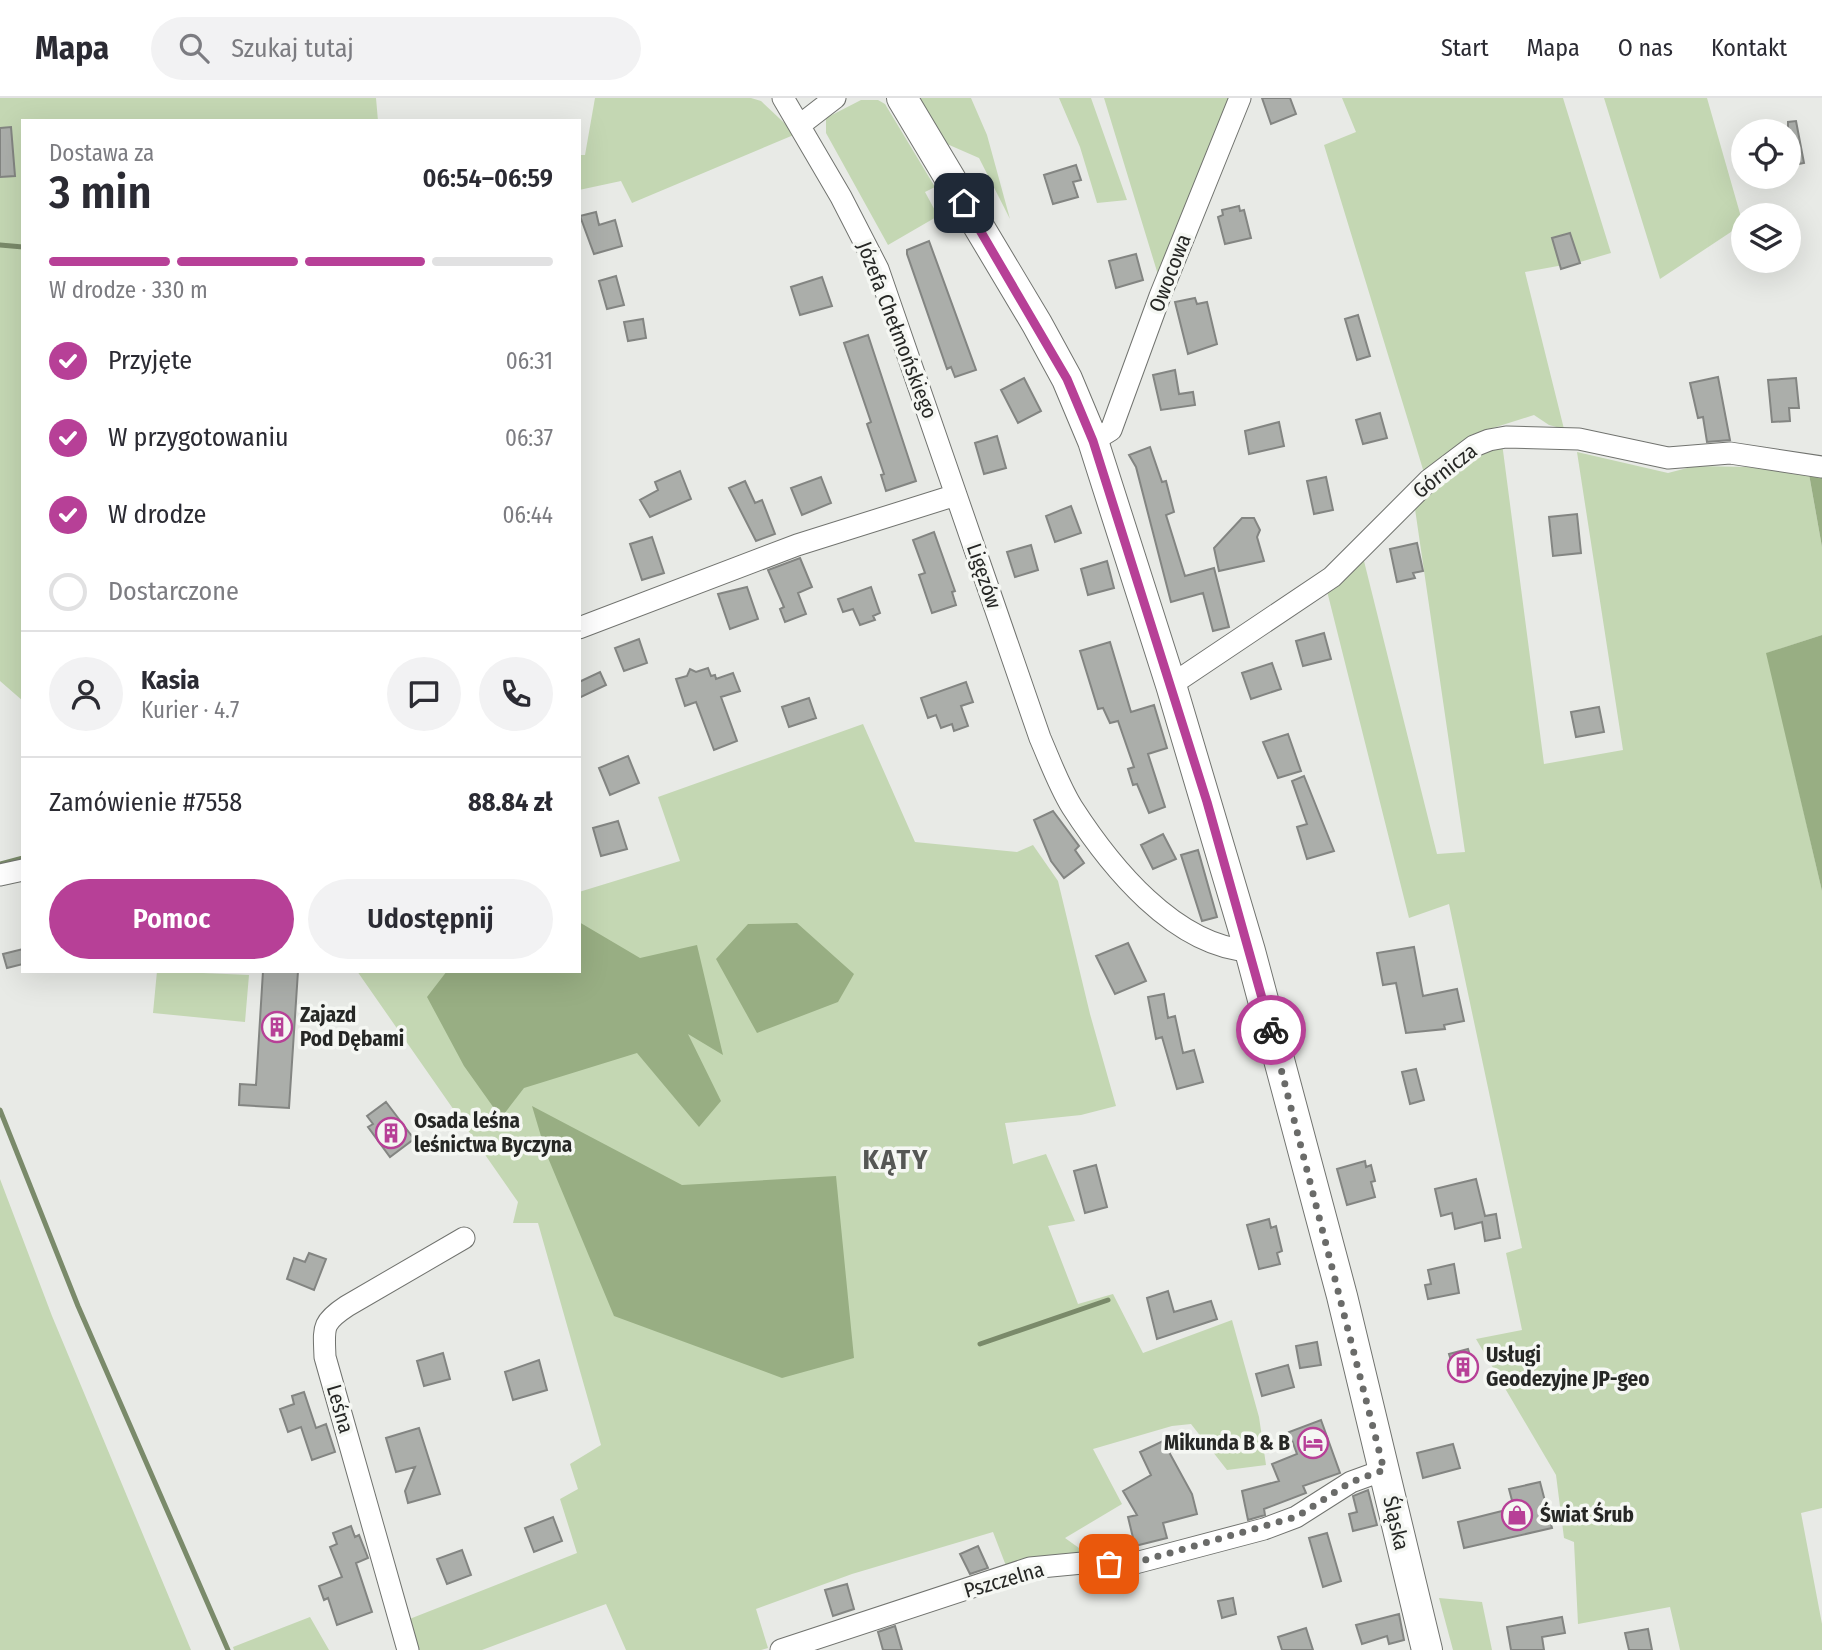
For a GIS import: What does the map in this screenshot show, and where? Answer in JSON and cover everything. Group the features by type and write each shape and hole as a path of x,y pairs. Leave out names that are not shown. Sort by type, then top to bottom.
{"main road":[{"name":"Śląska","path":"902,98 1043,335 1067,379 1093,441 1171,685 1250,951 1342,1296 1427,1650"}],"street":[{"name":"Józefa Chełmońskiego","path":"783,98 841,197 878,269 956,495"},
{"path":"800,125 835,98"},
{"name":"Owocowa","path":"1093,441 1111,430 1160,296 1240,98"},
{"name":"Górnicza","path":"1171,685 1332,578 1429,480 1465,452 1489,440 1507,437 1579,439 1668,458 1730,453 1751,459 1822,467"},
{"path":"581,627 797,545 956,495"},
{"name":"Ligęzów","path":"956,495 1040,738 1070,805 1139,893 1182,927 1235,950 1250,951"},
{"path":"0,875 21,870"},
{"name":"Leśna","path":"408,1650 325,1357 324,1326 331,1317 347,1306 464,1238"},
{"name":"Pszczelna","path":"781,1650 1030,1568 1093,1562 1124,1566 1264,1529 1296,1517 1351,1482 1384,1470"}],"green space":[{"path":"0,98 376,98 378,119 21,119 21,699 0,681"},
{"path":"595,98 751,98 761,101 796,134 632,203 621,181 581,190 581,155 585,155"},
{"path":"918,98 971,98 987,135 1010,219 979,158 947,144"},
{"path":"1059,98 1091,98 1127,200 1097,203 1080,147"},
{"path":"1104,98 1232,98 1159,278"},
{"path":"1342,98 1563,98 1611,253 1580,262 1525,272 1564,429 1549,425 1534,415 1471,435 1425,476 1324,145 1356,132"},
{"path":"1604,98 1707,98 1737,203 1731,203 1731,232 1660,279"},
{"path":"861,100 878,100 885,104 935,187 925,192 938,216 888,245 826,133 826,118"},
{"path":"1502,443 1544,764 1623,750 1577,452 1668,473 1695,466 1747,467 1809,474 1822,547 1822,635 1767,653 1822,891 1822,1508 1801,1513 1822,1624 1822,1650 1680,1650 1670,1607 1578,1624 1574,1542 1564,1538 1556,1475 1476,1339 1522,1330 1506,1253 1522,1248 1449,904 1409,918 1327,591 1362,553 1437,854 1465,852 1414,502 1473,453"},
{"path":"1809,474 1822,475 1822,547"},
{"path":"1822,635 1822,891 1766,653"},
{"path":"863,724 915,842 1017,852 1033,845 1058,881 1090,1014 1116,1106 1081,1115 1005,1123 1013,1164 1046,1154 1075,1221 1048,1226 1078,1304 1113,1294 1143,1353 1232,1320 1259,1417 1266,1465 1227,1470 1191,1424 1172,1426 1093,1449 1122,1504 1065,1538 1093,1558 1008,1571 993,1532 852,1574 756,1609 768,1648 761,1650 626,1650 606,1604 482,1650 414,1650 407,1620 577,1553 560,1499 578,1489 570,1464 601,1445 538,1223 513,1223 518,1202 358,973 581,973 581,891 680,861 658,797"},
{"path":"581,923 640,958 697,945 723,1055 688,1034 721,1101 699,1127 637,1053 524,1088 501,1118 464,1066 427,997 445,973 581,973"},
{"path":"797,923 854,974 838,1002 757,1033 716,959 748,924"},
{"path":"157,973 249,975 245,1022 153,1013"},
{"path":"532,1106 682,1185 836,1176 854,1358 782,1378 614,1316 546,1153"},
{"path":"0,1179 52,1316 191,1650 0,1650"},
{"path":"1439,1598 1482,1602 1492,1650 1453,1650"},
{"path":"310,1617 329,1650 234,1650 233,1647"}],"building":[{"path":"1262,98 1290,98 1296,114 1271,124"},
{"path":"11,127 15,176 0,177 0,128"},
{"path":"1076,165 1081,180 1073,182 1078,197 1053,204 1044,175"},
{"path":"1239,206 1240,211 1244,210 1251,238 1225,244 1218,217 1223,215 1222,210"},
{"path":"596,212 599,225 615,220 622,246 594,254 581,216"},
{"path":"1570,233 1580,263 1561,269 1552,238"},
{"path":"929,241 976,370 955,377 951,367 947,369 907,254 907,250"},
{"path":"1136,254 1143,280 1116,288 1109,261"},
{"path":"616,276 624,305 607,309 599,281"},
{"path":"822,277 832,306 800,315 791,287"},
{"path":"1195,298 1197,304 1207,302 1217,344 1188,354 1175,302"},
{"path":"1358,315 1370,356 1357,360 1345,319"},
{"path":"643,319 646,338 628,341 624,322"},
{"path":"868,335 916,481 886,491 881,475 884,474 867,424 871,422 844,343"},
{"path":"1175,370 1179,394 1193,392 1195,405 1161,410 1153,375"},
{"path":"1718,377 1730,440 1707,442 1703,417 1698,418 1690,383"},
{"path":"1024,378 1041,411 1018,423 1001,390"},
{"path":"1796,378 1799,408 1789,408 1790,421 1772,422 1768,380"},
{"path":"1380,413 1387,438 1363,444 1356,420"},
{"path":"1279,422 1284,446 1249,454 1245,431"},
{"path":"997,436 1006,468 984,474 975,443"},
{"path":"1150,447 1162,482 1166,481 1174,512 1166,515 1185,576 1214,568 1229,627 1213,631 1203,593 1171,602 1136,467 1129,455"},
{"path":"680,471 691,499 650,517 640,500 658,490 655,482"},
{"path":"821,477 831,503 802,515 791,488"},
{"path":"1326,477 1333,510 1314,514 1307,481"},
{"path":"745,481 755,503 762,500 775,534 756,541 729,488"},
{"path":"1071,506 1081,533 1055,542 1046,516"},
{"path":"1577,514 1581,553 1553,556 1549,517"},
{"path":"1242,518 1254,518 1260,530 1257,537 1264,561 1219,571 1214,548"},
{"path":"934,532 955,591 952,592 956,605 932,613 919,575 925,573 913,540"},
{"path":"652,537 664,573 642,580 630,544"},
{"path":"1417,543 1423,571 1413,573 1415,578 1397,582 1390,549"},
{"path":"1031,545 1038,570 1015,577 1007,552"},
{"path":"800,558 812,587 798,593 806,614 785,622 780,609 784,607 768,570"},
{"path":"1107,561 1114,588 1088,595 1081,569"},
{"path":"747,587 758,619 730,629 718,594"},
{"path":"871,587 880,613 873,616 875,620 860,625 853,609 843,612 838,599"},
{"path":"1324,633 1331,659 1303,666 1296,641"},
{"path":"639,639 647,663 624,671 615,648"},
{"path":"1110,642 1131,712 1154,705 1167,748 1148,754 1165,807 1149,813 1137,784 1133,785 1128,769 1134,767 1118,721 1110,723 1103,708 1098,709 1080,651"},
{"path":"1272,663 1281,689 1251,699 1242,673"},
{"path":"708,668 711,676 715,675 716,679 733,673 740,691 721,697 737,741 714,750 696,702 685,706 676,679 687,676 690,669 696,672"},
{"path":"600,672 606,685 581,697 581,681"},
{"path":"966,682 973,702 961,706 968,726 954,731 952,724 941,728 936,715 928,718 921,698"},
{"path":"809,698 816,718 789,727 782,707"},
{"path":"1599,707 1604,732 1576,737 1571,712"},
{"path":"1288,734 1301,771 1278,778 1263,742"},
{"path":"628,756 639,783 610,795 599,768"},
{"path":"1304,776 1334,851 1307,859 1297,827 1307,824 1292,781"},
{"path":"1053,811 1079,846 1075,850 1084,863 1064,878 1051,861 1034,820"},
{"path":"618,821 627,849 601,856 593,828"},
{"path":"1163,834 1176,859 1153,869 1141,845"},
{"path":"1198,850 1217,917 1202,921 1181,855"},
{"path":"1128,943 1146,981 1115,994 1096,956"},
{"path":"1414,947 1423,996 1457,989 1464,1021 1444,1025 1445,1029 1406,1033 1396,983 1383,985 1377,953"},
{"path":"21,950 21,964 7,968 3,954"},
{"name":"Zajazd Pod Dębami","path":"263,973 298,973 289,1108 239,1105 240,1084 256,1085"},
{"path":"1164,994 1168,1018 1175,1016 1183,1053 1194,1050 1203,1082 1177,1089 1162,1037 1156,1039 1148,997"},
{"path":"1416,1069 1424,1100 1410,1104 1402,1072"},
{"name":"Osada leśna leśnictwa Byczyna","path":"386,1102 414,1139 390,1157 368,1127 373,1124 367,1116"},
{"path":"1365,1161 1366,1167 1371,1165 1375,1181 1371,1182 1375,1197 1347,1205 1337,1169"},
{"path":"1096,1165 1107,1207 1085,1213 1074,1171"},
{"path":"1476,1179 1485,1216 1496,1214 1500,1238 1485,1241 1482,1222 1455,1229 1452,1213 1441,1216 1435,1189"},
{"path":"1269,1219 1271,1228 1276,1226 1282,1251 1277,1253 1280,1264 1259,1269 1247,1225"},
{"path":"309,1253 326,1259 314,1290 287,1279 294,1258 305,1262"},
{"path":"1454,1264 1459,1293 1428,1299 1425,1285 1431,1284 1428,1270"},
{"path":"1168,1291 1174,1312 1211,1301 1217,1319 1157,1339 1147,1298"},
{"path":"1317,1342 1321,1365 1300,1368 1296,1346"},
{"name":"Usługi Geodezyjne JP-geo","path":"1468,1349 1475,1372 1456,1377 1449,1354"},
{"path":"443,1353 450,1379 424,1386 417,1361"},
{"path":"539,1360 547,1390 513,1400 505,1372"},
{"path":"1288,1365 1294,1387 1262,1396 1256,1374"},
{"path":"304,1392 316,1428 326,1424 335,1452 312,1460 301,1427 288,1432 280,1409 294,1404 292,1396"},
{"path":"1321,1420 1340,1473 1303,1486 1306,1493 1264,1509 1265,1515 1248,1520 1242,1491 1279,1481 1272,1464 1297,1454 1289,1432"},
{"path":"419,1428 440,1494 408,1503 405,1491 415,1467 396,1472 386,1438"},
{"path":"1163,1441 1192,1494 1197,1514 1163,1523 1167,1538 1135,1546 1128,1517 1137,1515 1123,1491 1151,1475 1140,1452"},
{"path":"1453,1444 1460,1468 1423,1478 1417,1453"},
{"name":"Świat Śrub","path":"1540,1482 1552,1528 1464,1548 1458,1522 1514,1508 1509,1489"},
{"path":"1368,1490 1377,1525 1353,1531 1349,1514 1357,1512 1353,1496"},
{"path":"553,1517 562,1541 534,1552 525,1528"},
{"path":"351,1526 355,1537 359,1535 368,1558 356,1563 372,1612 337,1625 328,1598 324,1600 319,1586 342,1577 330,1547 337,1544 333,1533"},
{"path":"1327,1533 1341,1581 1323,1587 1309,1538"},
{"path":"978,1546 988,1568 970,1574 960,1554"},
{"path":"462,1550 471,1575 447,1584 437,1559"},
{"path":"847,1584 854,1609 833,1616 825,1590"},
{"path":"1233,1598 1236,1614 1222,1618 1218,1601"},
{"path":"1399,1614 1404,1640 1389,1644 1387,1636 1362,1644 1356,1625"},
{"path":"1562,1617 1565,1633 1542,1637 1544,1650 1511,1650 1507,1627"},
{"path":"895,1626 902,1650 883,1650 878,1632"},
{"path":"1306,1628 1313,1650 1282,1650 1278,1637"},
{"path":"1648,1629 1652,1650 1629,1650 1625,1633"}],"waterway":[{"path":"0,245 21,247"},
{"path":"0,864 21,859"},
{"path":"0,1110 78,1306 228,1650"},
{"path":"980,1344 1108,1300"}],"way so far":[{"path":"1109,1564 1124,1566 1264,1529 1306,1512 1351,1482 1384,1470 1342,1296 1271,1030"}],"place":[{"name":"Zajazd Pod Dębami","path":"277,1027"},
{"name":"Osada leśna leśnictwa Byczyna","path":"391,1133"},
{"name":"Usługi Geodezyjne JP-geo","path":"1463,1367"},
{"name":"Mikunda B & B","path":"1313,1443"},
{"name":"Świat Śrub","path":"1517,1515"}],"district":[{"name":"KĄTY","path":"896,1159"}],"route":[{"path":"964,203 1067,379 1093,441 1220,845 1271,1030"}]}
